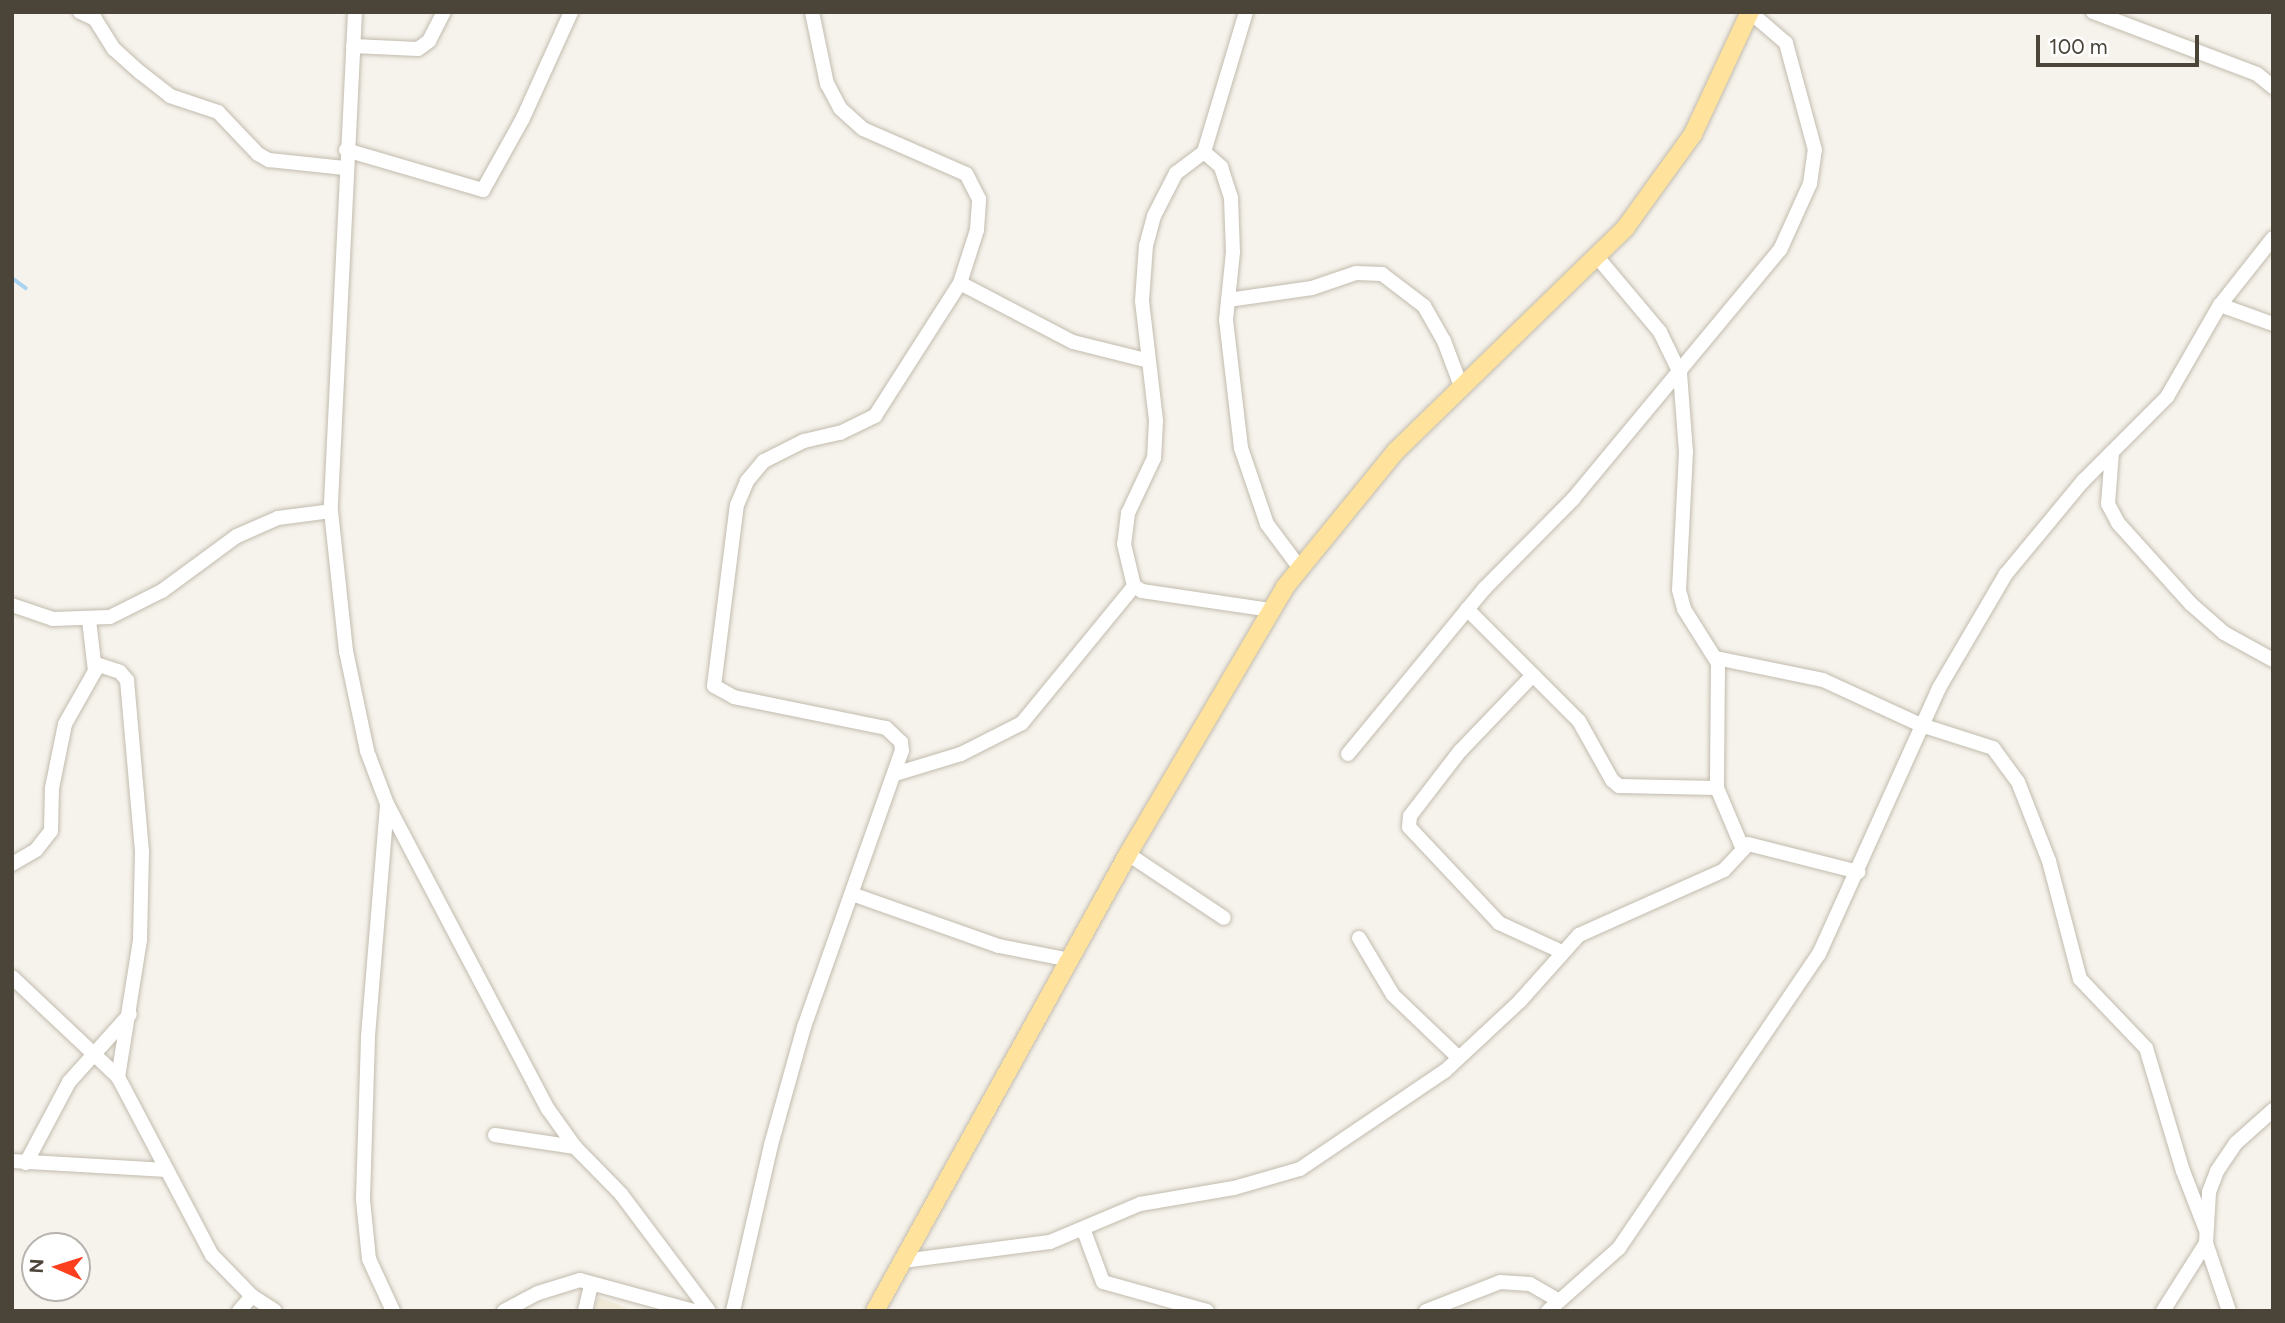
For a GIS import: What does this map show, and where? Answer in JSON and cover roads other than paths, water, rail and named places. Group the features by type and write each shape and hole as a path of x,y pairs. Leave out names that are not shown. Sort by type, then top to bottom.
{"main road":[{"path":"875,1311 1128,854 1270,610 1299,567 1350,502 1461,386 1598,258 1671,169 1727,67 1750,12"}],"street":[{"path":"80,12 95,19 114,49 141,73 170,96 218,112 258,154 269,160 345,168"},
{"path":"355,12 345,168 331,511 355,705 387,804 528,1076 575,1147 608,1178 709,1311"},
{"path":"353,46 418,49 429,41 444,12"},
{"path":"346,150 483,190 523,118 571,12"},
{"path":"733,1311 789,1079 895,774 901,741 886,728 734,696 722,692 712,680 735,517 747,481 779,452 862,425 875,416 960,284 976,230 979,199 975,186 966,174 863,129 840,108 827,84 812,12"},
{"path":"1134,586 1124,528 1154,458 1154,403 1146,360 1142,301 1146,245 1154,216 1176,173 1204,152 1246,12"},
{"path":"1348,754 1468,609 1573,499 1780,250 1815,167 1812,139 1789,50 1750,12"},
{"path":"2094,12 2193,54 2257,74 2273,87"},
{"path":"1204,152 1221,167 1231,198 1228,300 1230,374 1241,449 1267,524 1299,567"},
{"path":"1426,1311 1500,1282 1530,1284 1553,1305 1619,1248 1819,954 1859,872 1921,725 2006,575 2112,452 2167,397 2220,305 2273,238"},
{"path":"1598,258 1660,332 1680,373 1686,452 1679,590 1684,609 1716,657 1717,788 1742,846"},
{"path":"1228,300 1312,288 1356,274 1382,274 1424,306 1444,341 1461,386"},
{"path":"960,284 1060,337 1146,360"},
{"path":"2220,305 2273,324"},
{"path":"2112,452 2108,503 2118,523 2191,604 2224,632 2273,660"},
{"path":"12,605 53,619 89,620 147,601 256,527 278,518 331,511"},
{"path":"895,774 961,754 1023,723 1115,604 1134,586"},
{"path":"1134,586 1173,598 1270,610"},
{"path":"1468,609 1579,721 1619,786 1717,788"},
{"path":"12,864 36,850 51,831 52,788 65,724 96,664 89,620"},
{"path":"1716,657 1823,680 1921,725 1993,748 2018,782 2053,873 2080,979 2146,1048 2229,1311"},
{"path":"96,664 120,672 130,696 142,852 140,940 131,1013 118,1077"},
{"path":"1533,675 1460,751 1410,816 1409,827 1499,923 1562,952"},
{"path":"387,804 368,1038 363,1200 369,1259 393,1311"},
{"path":"903,1261 1050,1242 1084,1231 1148,1202 1234,1188 1300,1169 1459,1058 1520,1001 1562,952 1585,931 1724,870 1742,846 1756,843 1859,872"},
{"path":"1128,854 1224,918"},
{"path":"852,894 999,946 1070,960"},
{"path":"1359,938 1393,995 1459,1058"},
{"path":"12,977 91,1055 118,1077 212,1255 252,1296 275,1311"},
{"path":"131,1013 91,1055 61,1094 19,1162 167,1170"},
{"path":"2163,1311 2206,1236 2210,1192 2217,1171 2236,1143 2273,1110"},
{"path":"495,1135 575,1147"},
{"path":"1084,1231 1103,1282 1207,1311"},
{"path":"504,1311 568,1282 591,1284 693,1311"},
{"path":"585,1311 591,1284"},
{"path":"239,1311 252,1296"}],"waterway":[{"path":"12,278 26,288"}]}
